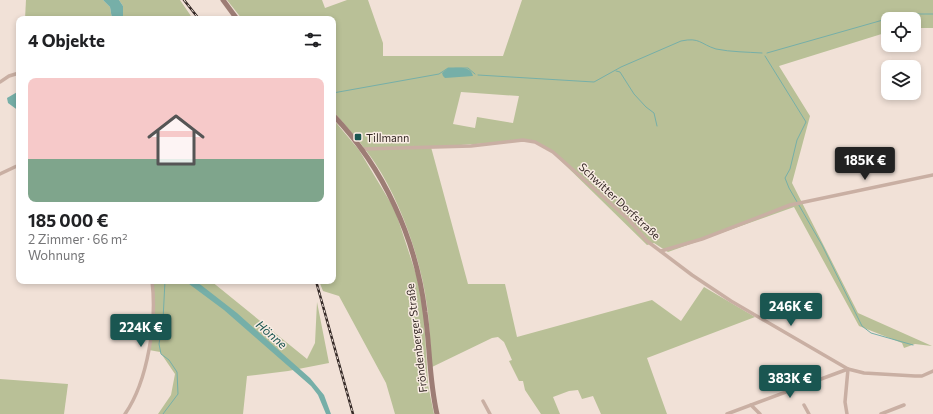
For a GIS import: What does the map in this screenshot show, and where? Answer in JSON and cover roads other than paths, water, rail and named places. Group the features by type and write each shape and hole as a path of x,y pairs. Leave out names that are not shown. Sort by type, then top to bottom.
{"main road":[{"path":"223,0 235,16"},
{"name":"Fröndenberger Straße","path":"336,119 362,149 379,176 398,213 414,258 426,314 431,384 437,414"}],"street":[{"path":"0,82 9,76 16,74"},
{"name":"Schwitter Dorfstraße","path":"362,149 471,146 523,140 535,142 553,152 628,219 647,241 712,289 848,369 864,373 915,376 922,376 933,371"},
{"path":"0,174 16,166"},
{"path":"661,251 702,239 770,212 796,204 933,175"},
{"path":"125,414 143,374 148,351 154,314 152,284"},
{"path":"727,414 848,369 845,402 847,414"},
{"path":"483,401 490,414"},
{"path":"751,405 760,414"},
{"path":"804,405 809,414"},
{"path":"881,414 904,405"}],"water":[{"path":"103,0 119,0 123,6 123,16 112,16 110,7"},
{"path":"448,68 467,69 472,72 473,76 445,78 442,73"},
{"path":"16,93 16,109 8,103 7,98"},
{"path":"189,284 201,285 237,313 310,378 324,395 331,414 326,414 318,395 311,386 224,310"}],"waterway":[{"path":"767,53 904,14 933,14"},
{"path":"478,75 594,82 621,67 681,41 687,40 696,40 716,49 762,53"},
{"path":"765,56 806,122 797,140 790,169 785,178 789,188 822,245 862,326 871,333 913,345"},
{"path":"336,92 439,74 448,68 468,68 475,74"},
{"path":"616,71 620,72 634,94 654,113 657,126"},
{"path":"163,414 178,394 177,372 169,360 161,354 159,344 163,320 165,284"}],"railway":[{"path":"184,0 197,16"},
{"path":"317,284 353,414"}],"place":[{"name":"Tillmann","path":"358,137"}],"water label":[{"name":"Hönne","path":"272,334"}]}
